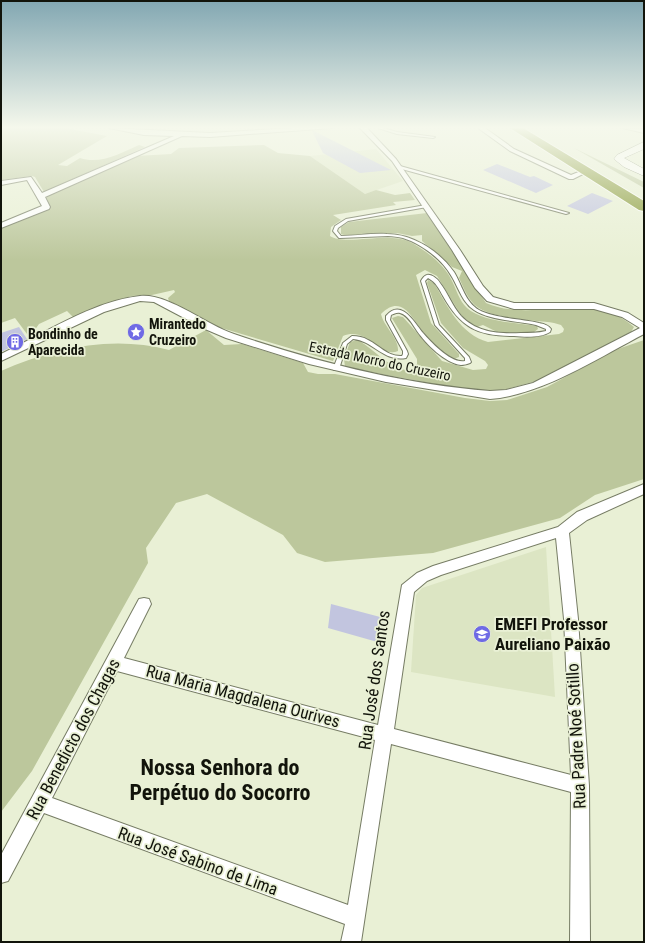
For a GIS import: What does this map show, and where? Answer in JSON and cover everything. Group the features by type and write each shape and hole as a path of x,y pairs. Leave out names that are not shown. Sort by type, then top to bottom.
{"highway":[{"path":"586,172 644,207"},
{"path":"608,172 644,193"}],"street":[{"path":"41,196 96,172"},
{"path":"402,172 456,250 479,288 490,300 514,306 594,306 625,315 644,327"},
{"path":"558,172 571,178 586,172"},
{"path":"1,182 29,178 41,196 46,207 1,226"},
{"name":"Estrada Morro do Cruzeiro","path":"1,358 106,309 130,300 149,297 156,299 208,327 229,336 336,369 468,393 490,395 506,394 531,387 553,378 644,330"},
{"path":"562,531 582,516 644,489"},
{"name":"Rua José dos Santos","path":"351,942 386,734 401,619 407,589 422,577 438,570 562,531"},
{"name":"Rua Padre Noé Sotillo","path":"562,531 571,619 580,786 580,942"},
{"name":"Rua Benedicto dos Chagas","path":"1,874 40,803 144,604"},
{"name":"Rua Maria Magdalena Ourives","path":"114,663 580,786"},
{"name":"Rua José Sabino de Lima","path":"40,803 356,918"}],"lane":[{"path":"417,172 566,213"},
{"path":"336,369 345,343 352,337 362,338 393,358 404,358 406,354 405,351 388,320 388,316 395,312 403,312 407,315 422,334 451,360 460,363 468,362 467,358 443,332 434,319 429,296 423,280 427,276 430,276 438,283 458,316 472,328 481,332 500,335 548,332 549,329 541,324 494,316 473,309 450,271 434,256 410,239 391,235 340,237 335,232 336,227 347,220 426,206"}],"shaded area":[{"path":"1,172 89,172 44,192 35,177 32,176 1,180"},
{"path":"100,172 333,172 365,194 376,190 395,195 410,193 415,200 393,202 396,205 333,215 341,220 331,227 330,236 345,240 389,238 408,241 426,252 438,262 448,273 462,302 474,313 500,321 537,326 538,329 534,332 501,334 483,325 477,327 461,315 437,276 425,270 416,275 431,323 459,354 459,357 454,359 432,341 412,316 401,307 395,306 389,308 381,314 394,337 398,346 398,351 385,351 367,338 352,334 343,336 333,361 218,327 169,301 168,298 175,292 174,290 152,295 131,296 74,318 67,311 39,324 34,331 45,331 30,338 15,318 1,323 1,227 46,210 50,207 46,196"},
{"path":"333,172 395,172 403,181 365,194"},
{"path":"616,172 623,172 644,182 644,188"},
{"path":"427,213 486,303 504,308 523,310 580,308 599,310 617,316 634,327 631,332 536,381 494,391 466,390 345,367 344,359 350,342 357,340 395,367 403,370 410,369 417,364 417,359 392,318 398,316 403,317 442,361 473,370 486,369 488,365 485,361 463,348 441,323 427,283 428,280 434,283 450,310 462,326 478,338 488,342 559,334 563,332 564,329 561,325 554,323 510,318 478,308 468,296 459,278 462,271 452,267 422,241 422,235 412,236 397,233 347,236 341,234 341,227 349,222"},
{"path":"206,330 224,345 242,344 303,363 308,372 318,374 335,374 465,398 490,401 507,400 547,387 615,350 644,340 644,479 595,495 560,518 433,553 325,562 297,553 283,535 207,494 176,503 146,548 148,563 32,771 1,812 1,371 42,356 62,350 84,346 126,344 169,350"},
{"name":"EMEFI Professor Aureliano Paixão","path":"546,547 555,697 411,672 416,595 422,588"}],"building":[{"path":"488,172 517,172 530,177 534,176 553,185 536,193"},
{"path":"592,193 613,201 588,214 567,206"},
{"name":"Bondinho de Aparecida","path":"19,327 27,339 1,352 1,333"},
{"path":"331,604 384,618 381,643 328,628"}],"place":[{"name":"Mirantedo Cruzeiro","path":"136,332"},
{"name":"Bondinho de Aparecida","path":"15,342"},
{"name":"EMEFI Professor Aureliano Paixão","path":"482,634"}],"district":[{"name":"Nossa Senhora do Perpétuo do Socorro","path":"220,780"}]}
